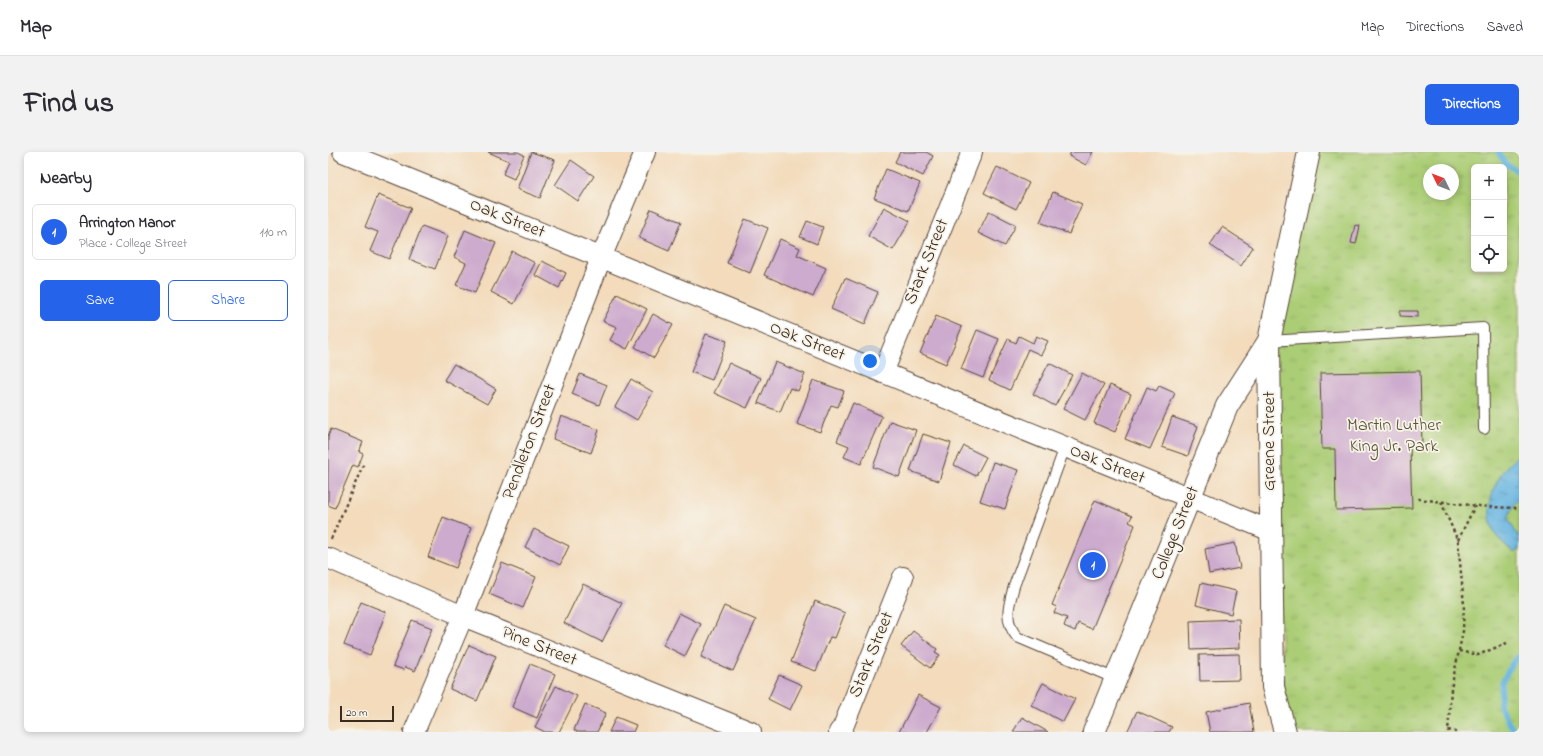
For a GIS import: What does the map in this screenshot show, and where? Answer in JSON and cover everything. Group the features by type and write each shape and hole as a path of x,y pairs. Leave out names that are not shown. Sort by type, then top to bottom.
{"street":[{"name":"Oak Street","path":"343,152 1270,532"},
{"name":"Pendleton Street","path":"414,732 463,616 601,258 644,152"},
{"name":"Stark Street","path":"883,373 972,152"},
{"name":"Greene Street","path":"1285,732 1273,688 1270,532 1269,340 1309,152"},
{"name":"College Street","path":"1094,732 1227,406 1269,340"},
{"name":"Pine Street","path":"330,549 463,616 751,732"},
{"name":"Stark Street","path":"839,732 843,727 903,577"}],"lane":[{"path":"1269,340 1483,328 1484,430"},
{"path":"1065,448 1014,586 1008,608 1008,622 1017,637 1116,679"}],"path":[{"path":"330,549 364,463"},
{"path":"1418,499 1475,506 1519,508"},
{"path":"1441,502 1458,541 1464,605 1463,631 1451,689 1448,731 1456,732"},
{"path":"1458,541 1475,506"},
{"path":"1459,651 1478,655 1507,643"}],"green space":[{"name":"Martin Luther King Jr. Park","path":"1309,152 1519,152 1519,732 1285,732 1269,341"}],"water":[{"path":"1519,454 1519,500 1514,504 1508,518 1519,538 1519,549 1514,553 1501,542 1493,530 1490,504 1499,478"}],"building":[{"path":"488,152 518,152 524,155 514,179 503,174 509,161"},
{"path":"531,152 555,160 540,198 517,189"},
{"path":"900,152 926,152 933,156 923,176 895,162"},
{"path":"1071,152 1093,152 1086,165 1069,156"},
{"path":"571,160 594,176 578,201 555,185"},
{"path":"997,167 1029,183 1016,209 984,193"},
{"path":"886,169 920,183 908,211 874,198"},
{"path":"1053,192 1082,204 1069,234 1040,222"},
{"path":"378,195 411,208 389,259 370,251 378,232 365,227"},
{"path":"884,207 910,221 893,250 868,236"},
{"path":"651,209 681,222 669,251 639,238"},
{"path":"989,211 1016,225 1005,246 978,233"},
{"path":"745,219 768,228 750,273 727,263"},
{"path":"807,221 823,227 817,244 800,237"},
{"path":"1355,225 1360,226 1356,244 1351,243"},
{"path":"422,226 448,236 435,269 409,259"},
{"path":"1222,227 1253,247 1241,266 1210,245"},
{"path":"465,230 496,243 475,293 456,285 466,263 454,257"},
{"path":"780,239 800,248 797,255 826,268 813,297 764,275"},
{"path":"512,251 535,263 514,304 491,292"},
{"path":"542,261 566,273 559,288 535,275"},
{"path":"845,278 878,292 865,324 831,309"},
{"path":"617,294 647,309 627,349 610,340 617,327 603,321"},
{"path":"1400,311 1418,311 1418,317 1400,316"},
{"path":"653,314 673,325 654,358 635,347"},
{"path":"936,316 962,327 946,364 920,353"},
{"path":"977,330 999,339 983,378 961,369"},
{"path":"706,334 727,341 712,380 691,372"},
{"path":"1019,336 1033,343 1036,336 1048,341 1041,355 1028,349 1010,390 989,380 1008,339 1016,343"},
{"path":"775,362 805,374 798,391 790,388 780,412 758,403"},
{"path":"729,363 761,378 747,408 714,393"},
{"path":"1049,363 1072,375 1055,406 1033,394"},
{"path":"454,364 496,389 487,404 444,380"},
{"path":"1420,371 1422,446 1410,447 1412,508 1336,510 1335,449 1322,449 1320,373"},
{"path":"1082,373 1104,385 1085,420 1063,409"},
{"path":"580,374 607,385 599,405 572,394"},
{"path":"631,379 653,392 637,420 615,407"},
{"path":"813,380 844,391 838,407 831,405 820,432 797,424"},
{"path":"1110,385 1131,394 1115,432 1094,423"},
{"path":"1159,386 1175,393 1150,449 1125,439 1147,387 1156,391"},
{"path":"853,403 882,416 861,464 844,457 849,446 837,441"},
{"path":"561,416 599,430 591,453 553,439"},
{"path":"1172,417 1198,426 1188,456 1162,447"},
{"path":"890,421 916,430 899,477 873,467"},
{"path":"331,429 363,442 359,452 363,454 358,467 353,465 335,508 328,505 328,436"},
{"path":"923,434 951,443 939,481 910,471"},
{"path":"964,446 986,457 976,476 954,465"},
{"path":"993,462 1018,470 1005,509 980,501"},
{"path":"1095,500 1132,516 1129,522 1135,525 1092,629 1078,623 1075,631 1064,626 1067,618 1054,613 1057,607 1052,605"},
{"path":"443,517 471,528 456,568 428,557"},
{"path":"534,529 569,546 560,565 525,547"},
{"path":"1235,543 1240,568 1209,574 1205,549"},
{"path":"502,563 536,577 523,608 489,594"},
{"path":"1201,583 1236,591 1231,614 1196,605"},
{"path":"583,584 622,603 602,642 564,623"},
{"path":"815,601 845,613 835,638 830,637 816,671 791,662"},
{"path":"361,602 386,612 370,655 344,645"},
{"path":"724,606 756,620 733,671 701,657"},
{"path":"679,613 701,624 685,656 663,645"},
{"path":"1239,619 1240,648 1191,650 1190,621"},
{"path":"412,620 432,628 415,671 405,667 404,670 393,666"},
{"path":"913,631 937,649 935,652 940,655 930,668 901,646"},
{"path":"469,645 496,656 477,701 450,689"},
{"path":"1239,654 1240,680 1200,681 1199,655"},
{"path":"530,664 555,674 537,718 512,707"},
{"path":"779,675 802,685 790,710 768,699"},
{"path":"1043,683 1075,699 1063,722 1031,705"},
{"path":"556,686 577,696 559,732 545,732 535,727"},
{"path":"918,695 941,707 927,732 899,732"},
{"path":"1249,703 1254,732 1210,732 1206,712"},
{"path":"585,704 606,713 597,732 578,732 574,730"},
{"path":"1137,711 1172,727 1169,732 1127,732"},
{"path":"616,717 636,725 633,732 609,732"},
{"path":"1022,717 1048,732 1013,732"}],"waterway":[{"path":"1498,152 1506,164 1519,172"},
{"path":"1514,732 1500,706 1502,682 1513,662 1519,656"}],"place":[{"name":"Arrington Manor","path":"1093,565"}]}
